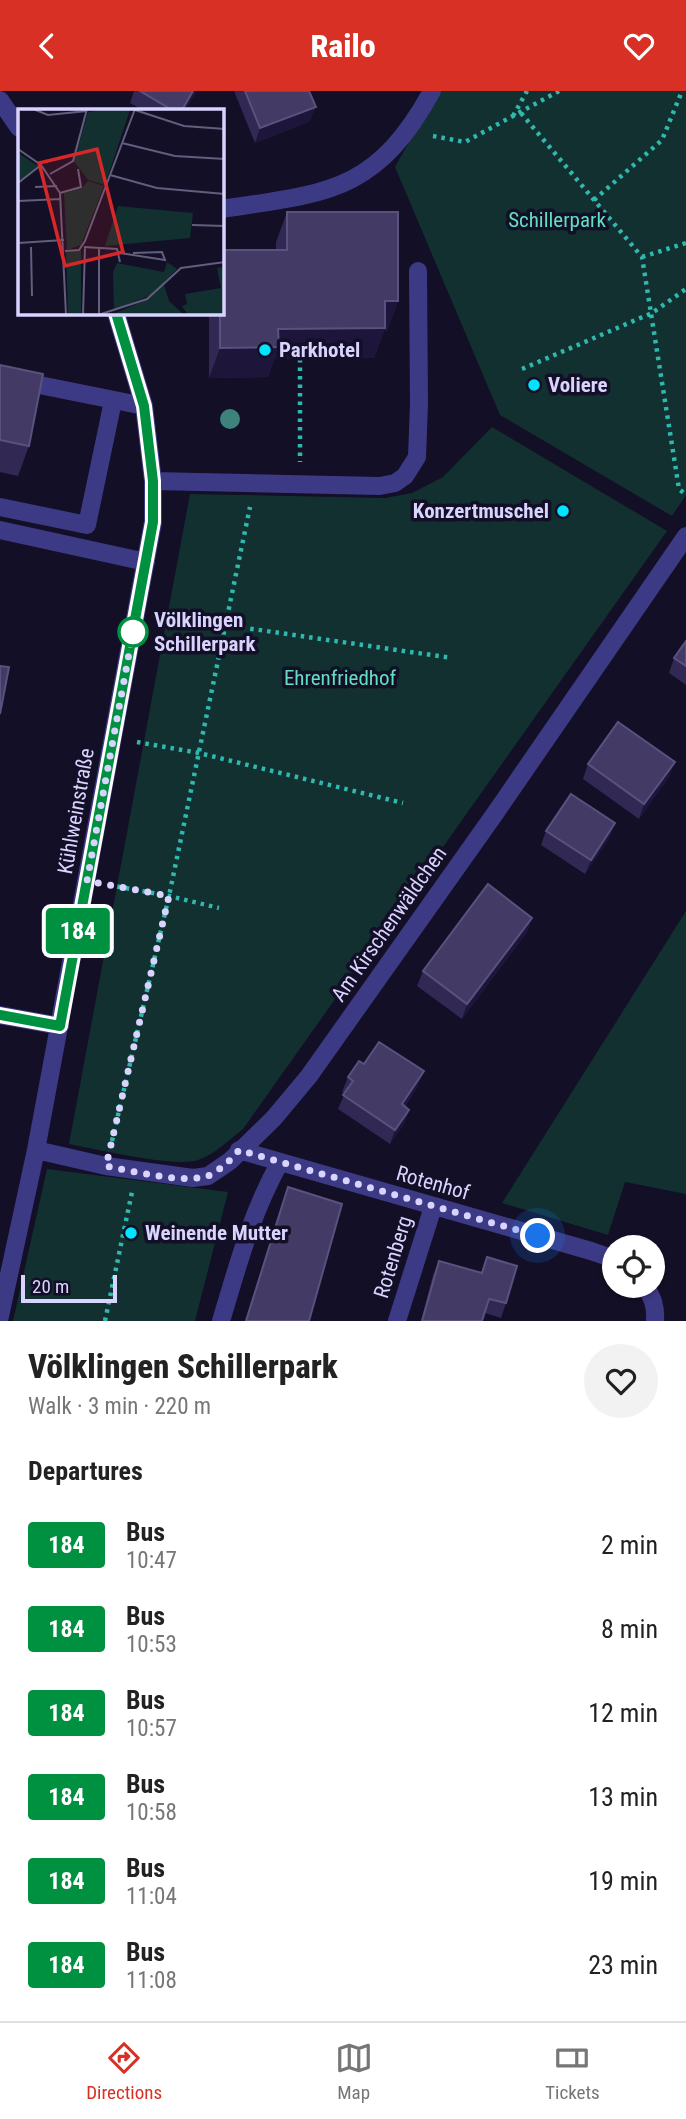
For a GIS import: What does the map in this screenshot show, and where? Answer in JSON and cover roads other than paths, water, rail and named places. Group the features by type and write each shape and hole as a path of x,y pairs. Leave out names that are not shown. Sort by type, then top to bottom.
{"street":[{"path":"224,209 303,197 354,179 381,161 409,129 432,91"},
{"path":"0,100 11,125"},
{"path":"153,481 380,486 395,483 405,476 417,457 418,271"},
{"name":"Kühlweinstraße","path":"0,1316 60,1026 153,522 153,481 144,406 117,315"},
{"path":"0,377 144,406"},
{"path":"0,507 87,525 113,401"},
{"path":"0,530 146,562"},
{"name":"Am Kirschenwäldchen","path":"36,1150 106,1166 192,1178 208,1176 230,1161 274,1118 309,1076 494,815 686,536"},
{"path":"0,1015 60,1026"},
{"name":"Rotenhof","path":"239,1150 602,1255"},
{"path":"220,1321 252,1218 280,1162"},
{"name":"Rotenberg","path":"397,1321 433,1207"},
{"path":"653,1298 655,1321"}],"place":[{"name":"Parkhotel","path":"265,350"},
{"name":"Voliere","path":"534,385"},
{"name":"Konzertmuschel","path":"563,511"},
{"name":"Völklingen Schillerpark","path":"133,632"},
{"name":"Weinende Mutter","path":"131,1233"}],"park label":[{"name":"Schillerpark","path":"557,220"},
{"name":"Ehrenfriedhof","path":"340,678"}]}
